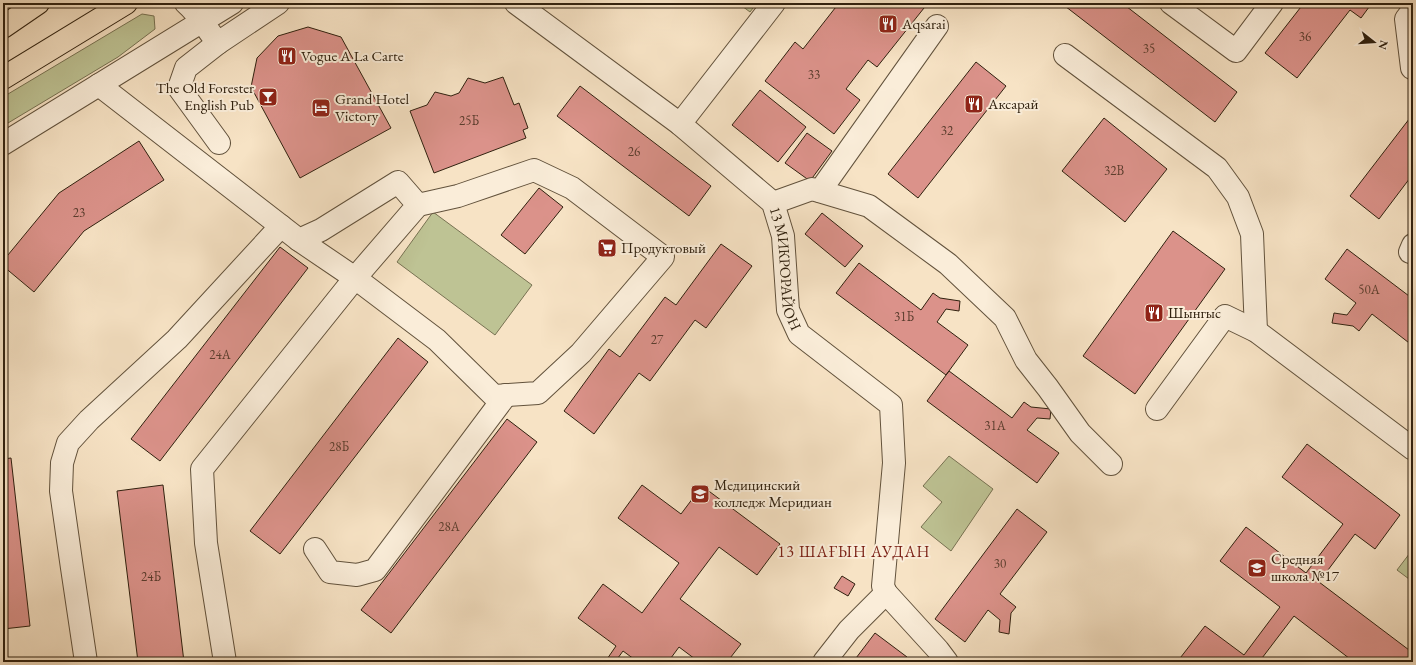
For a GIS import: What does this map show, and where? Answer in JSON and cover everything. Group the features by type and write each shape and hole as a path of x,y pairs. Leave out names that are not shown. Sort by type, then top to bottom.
{"main road":[{"path":"3,27 38,3"},
{"path":"3,78 126,3"}],"street":[{"path":"186,3 195,11 201,22 218,43"},
{"path":"3,144 232,3"},
{"path":"219,143 179,88 186,68 218,43 278,3"},
{"name":"13 МИКРОРАЙОН","path":"516,3 680,124 773,203 783,236 788,310 799,334 891,405 894,463 883,586 886,593"},
{"path":"680,124 774,3"},
{"path":"1171,3 1236,51 1272,3"},
{"path":"1413,10 1406,19 1412,68 1413,67"},
{"path":"820,191 937,26"},
{"path":"1065,55 1217,168 1238,197 1252,234 1256,331"},
{"path":"99,85 281,226 355,278 437,340 494,396 538,393 581,353 663,257 572,188 534,170 458,196 418,205 355,278 202,469 206,543 225,662"},
{"path":"300,240 321,230 398,182 418,205"},
{"path":"773,203 812,189 869,206 948,264 1005,318 1026,360 1080,433 1111,464"},
{"path":"86,662 61,491 62,463 68,443 89,420 177,339 281,226"},
{"path":"1157,409 1225,316 1256,331 1413,449"},
{"path":"315,549 330,572 357,575 376,570 506,395"},
{"path":"824,662 849,630 886,593 938,650 947,662"}],"green space":[{"path":"738,3 757,3 750,12"},
{"path":"142,14 154,16 155,29 118,57 3,126 3,97"},
{"path":"433,212 532,285 495,335 397,262"},
{"path":"949,456 993,489 951,551 921,527 942,502 923,486"},
{"path":"1413,549 1413,582 1397,570"}],"building":[{"path":"839,3 928,3 877,67 868,60 846,89 860,100 834,134 765,81 795,42 803,49"},
{"path":"1061,3 1122,3 1237,92 1215,122"},
{"path":"1304,3 1372,3 1361,18 1350,10 1297,78 1265,53"},
{"name":"Grand Hotel Victory","path":"308,27 341,37 391,128 300,178 251,87 257,58 278,36"},
{"path":"976,62 1006,86 918,198 888,174"},
{"path":"503,77 514,105 519,103 528,128 523,130 526,138 434,173 410,111 427,105 435,92 451,96 459,93 468,78 485,83"},
{"path":"580,86 711,186 689,216 557,116"},
{"path":"760,90 806,127 778,162 732,125"},
{"path":"1413,114 1413,174 1379,219 1350,196"},
{"path":"1104,118 1167,169 1125,222 1062,171"},
{"path":"807,133 832,151 810,181 785,163"},
{"path":"139,141 164,180 84,231 34,292 3,266 3,261 59,193"},
{"path":"539,188 563,207 525,254 501,235"},
{"path":"822,213 863,246 845,267 805,234"},
{"name":"Шынгыс","path":"1173,231 1225,269 1135,394 1083,356"},
{"path":"721,244 752,266 706,328 695,320 650,381 639,373 594,434 564,411 609,349 620,357 665,297 676,305"},
{"path":"280,247 308,268 160,461 131,439"},
{"path":"1347,249 1413,299 1413,346 1372,314 1359,331 1353,326 1332,323 1334,313 1347,315 1356,303 1325,279"},
{"path":"859,263 921,310 933,293 940,298 960,301 959,311 946,309 937,322 968,345 946,375 836,293"},
{"path":"398,338 428,362 280,554 250,531"},
{"path":"949,371 1012,418 1024,402 1031,407 1051,409 1050,419 1037,418 1027,430 1059,453 1037,483 927,401"},
{"path":"507,419 537,442 391,633 361,610"},
{"path":"1307,444 1400,515 1375,549 1355,534 1319,582 1413,653 1413,662 1354,662 1294,616 1259,662 1177,662 1205,626 1244,655 1280,607 1220,561 1246,527 1306,573 1343,524 1282,477"},
{"path":"11,458 30,626 3,629 3,459"},
{"path":"163,485 184,662 138,662 117,491"},
{"path":"642,485 681,514 702,486 780,544 757,575 719,547 680,599 741,644 727,662 699,662 679,647 668,662 638,662 623,651 615,662 605,662 616,646 578,618 603,584 642,613 679,563 618,518"},
{"path":"1017,509 1047,532 1000,594 1016,607 1011,613 1009,634 999,632 1000,620 988,610 965,642 935,619"},
{"path":"842,576 855,584 848,596 834,588"},
{"path":"875,633 907,657 904,662 853,662"}],"place":[{"name":"Aqsarai","path":"888,24"},
{"name":"Vogue A La Carte","path":"287,56"},
{"name":"The Old Forester English Pub","path":"268,97"},
{"name":"Аксарай","path":"974,104"},
{"name":"Grand Hotel Victory","path":"321,108"},
{"name":"Продуктовый","path":"607,248"},
{"name":"Шынгыс","path":"1154,313"},
{"name":"Медицинский колледж Меридиан","path":"700,494"},
{"name":"Средняя школа №17","path":"1257,568"}],"district":[{"name":"13 ШАҒЫН АУДАН","path":"854,551"}]}
